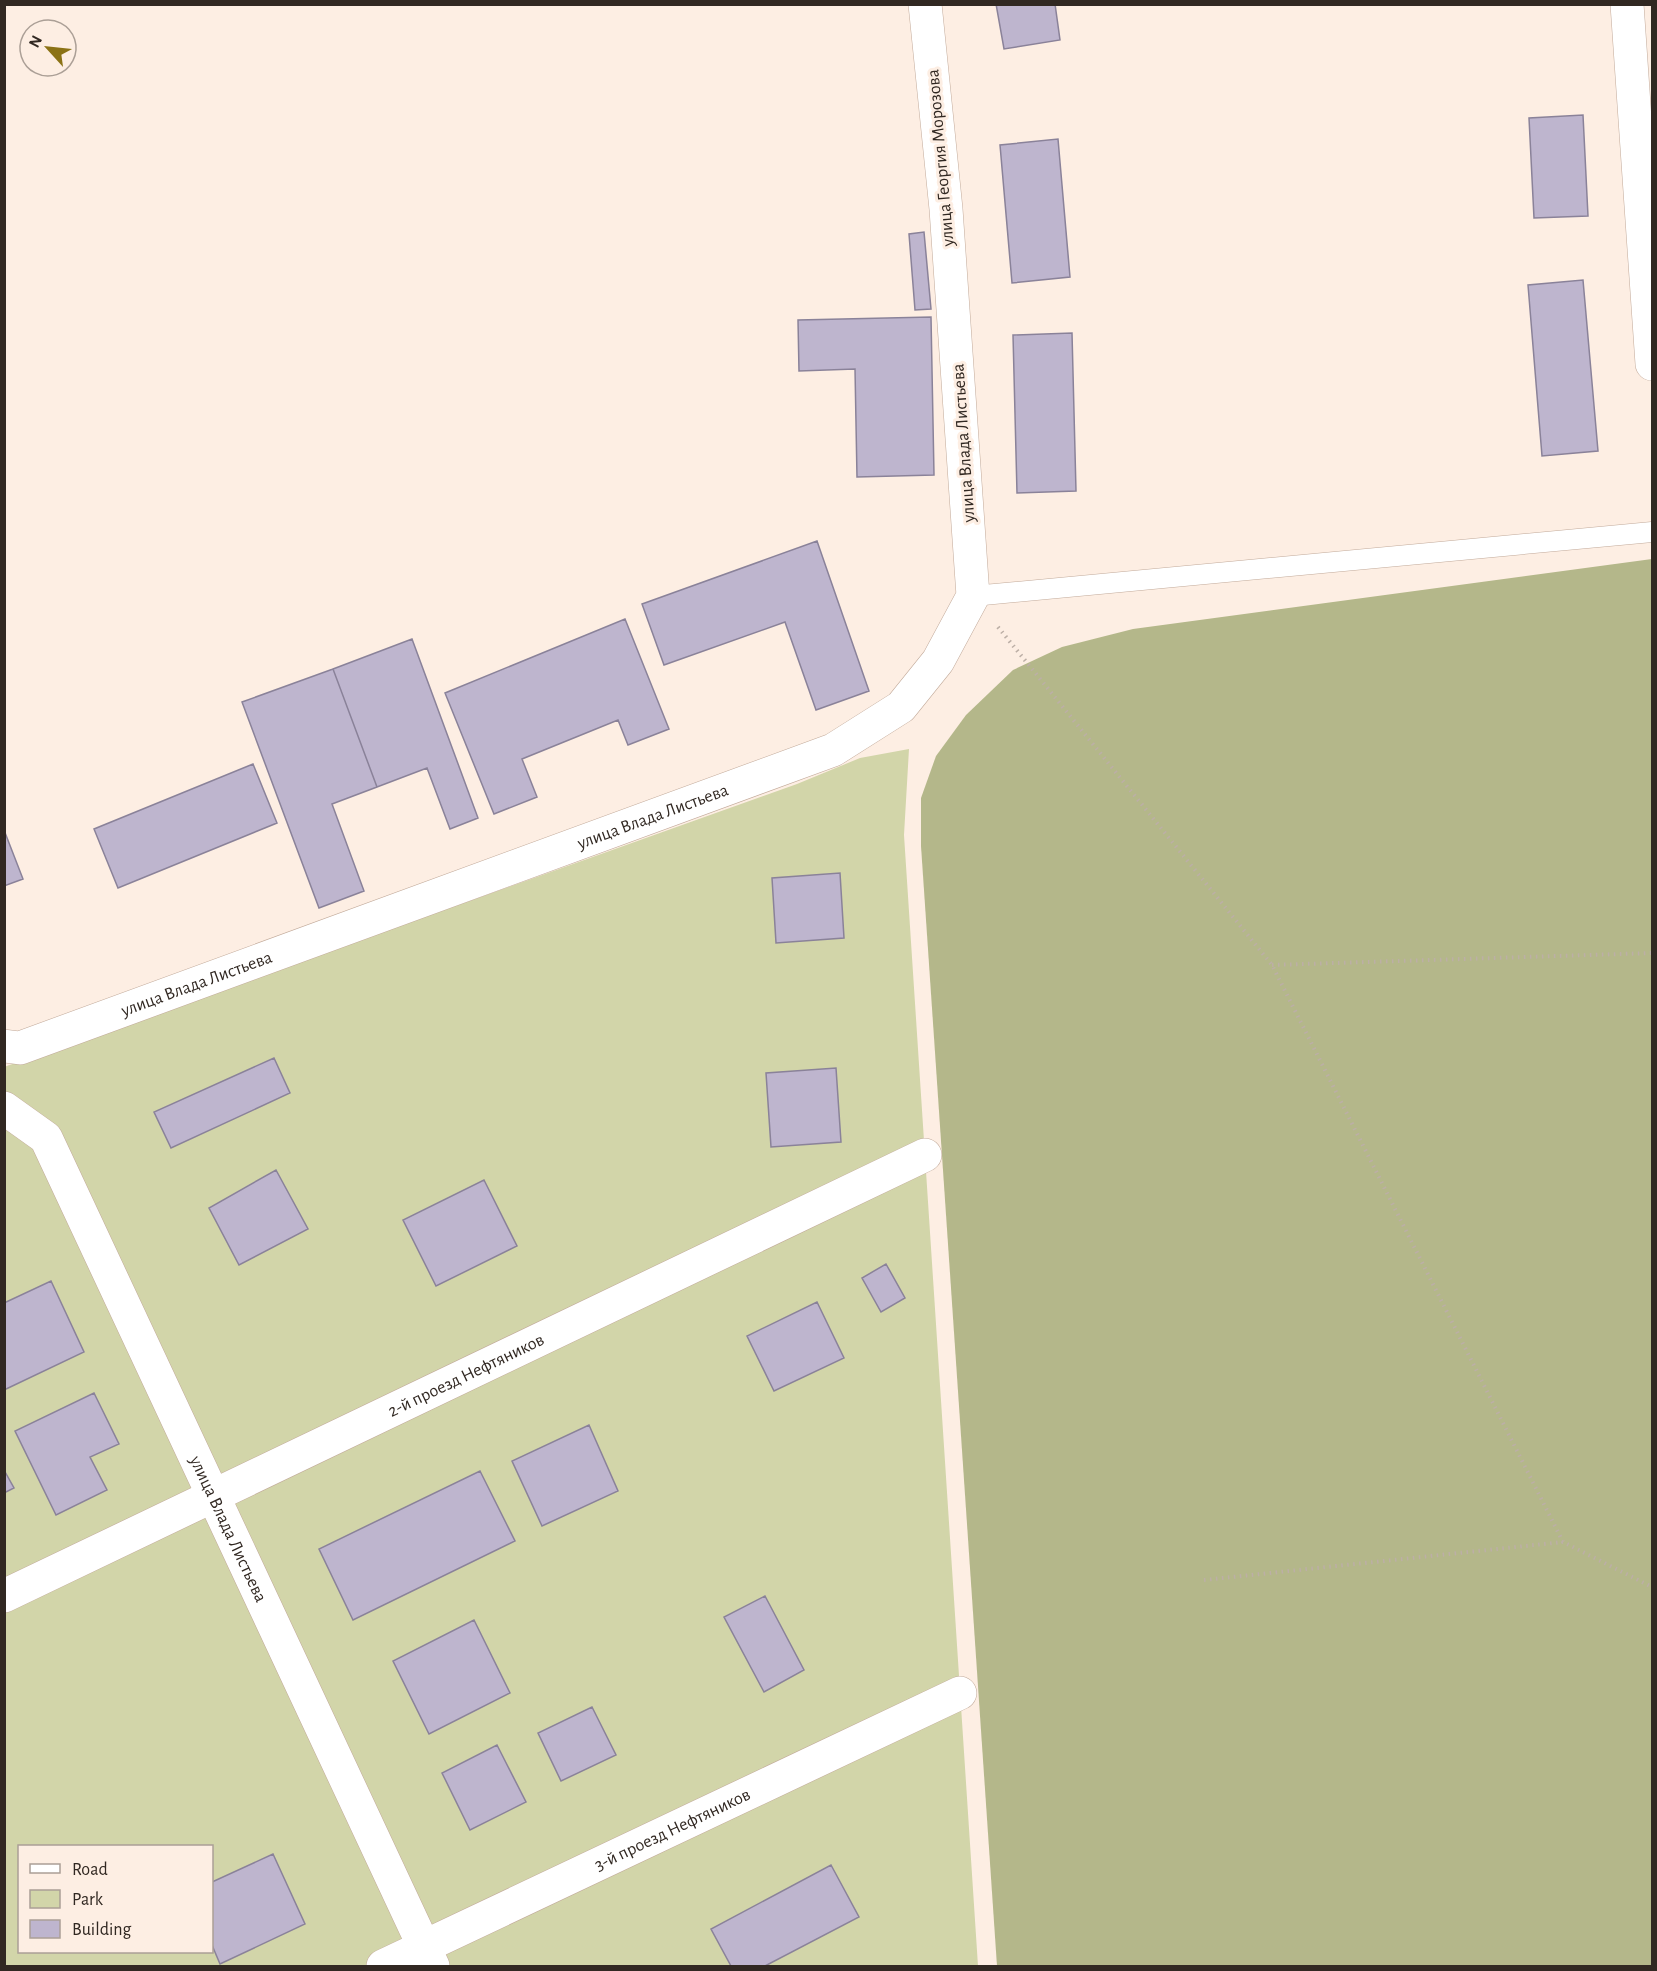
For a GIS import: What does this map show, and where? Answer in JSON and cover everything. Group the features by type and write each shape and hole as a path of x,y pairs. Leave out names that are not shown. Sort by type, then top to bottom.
{"street":[{"name":"улица Георгия Морозова","path":"925,4 954,311"},
{"path":"1627,4 1653,364"},
{"name":"улица Влада Листьева","path":"4,1047 20,1048 832,750 901,707 938,661 973,596 954,311"},
{"name":"улица Влада Листьева","path":"4,1108 46,1138 428,1957"},
{"name":"2-й проезд Нефтяников","path":"4,1596 925,1155"},
{"name":"3-й проезд Нефтяников","path":"383,1966 428,1957 960,1693"}],"lane":[{"path":"973,596 1653,532"}],"path":[{"path":"973,596 1272,965 1563,1542"},
{"path":"1272,965 1653,953"},
{"path":"1204,1580 1563,1542 1653,1587"}],"green space":[{"path":"1652,559 1652,1966 997,1966 921,846 921,798 936,756 966,715 1013,670 1062,647 1133,629"},
{"path":"909,749 904,835 978,1966 5,1966 4,1067 797,784 860,758"}],"building":[{"path":"996,4 1055,4 1060,40 1004,49"},
{"path":"1583,115 1588,216 1534,218 1529,118"},
{"path":"1058,139 1070,277 1012,283 1000,145"},
{"path":"924,232 931,309 915,310 909,234"},
{"path":"1583,280 1598,451 1542,456 1528,285"},
{"path":"931,317 934,475 857,477 855,369 799,371 798,320"},
{"path":"1072,333 1076,491 1017,493 1013,335"},
{"path":"817,541 869,691 816,710 785,622 664,665 642,604"},
{"path":"625,619 669,729 628,745 618,720 522,759 537,797 494,814 445,693"},
{"path":"412,639 478,818 450,829 427,768 377,787 333,669"},
{"path":"333,669 377,787 332,804 364,891 319,908 242,702"},
{"path":"253,764 277,823 118,888 94,829"},
{"path":"4,830 23,879 4,886"},
{"path":"840,873 844,938 776,943 772,878"},
{"path":"274,1058 290,1093 171,1148 154,1112"},
{"path":"836,1068 841,1142 771,1147 766,1073"},
{"path":"276,1170 308,1229 239,1265 209,1208"},
{"path":"484,1180 517,1246 436,1286 403,1220"},
{"path":"886,1264 905,1298 881,1312 862,1278"},
{"path":"51,1281 84,1352 4,1390 4,1303"},
{"path":"817,1302 844,1358 774,1391 747,1336"},
{"path":"94,1393 119,1444 90,1457 107,1490 56,1515 15,1431"},
{"path":"589,1425 618,1491 542,1526 512,1461"},
{"path":"4,1470 14,1488 4,1493"},
{"path":"480,1471 515,1541 353,1620 319,1549"},
{"path":"765,1596 804,1670 764,1692 724,1617"},
{"path":"474,1620 510,1693 429,1734 393,1661"},
{"path":"592,1707 616,1755 561,1781 538,1733"},
{"path":"497,1745 526,1802 470,1830 442,1773"},
{"path":"273,1854 305,1924 220,1964 213,1947 213,1882"},
{"path":"831,1865 859,1917 765,1966 731,1966 711,1929"}]}
